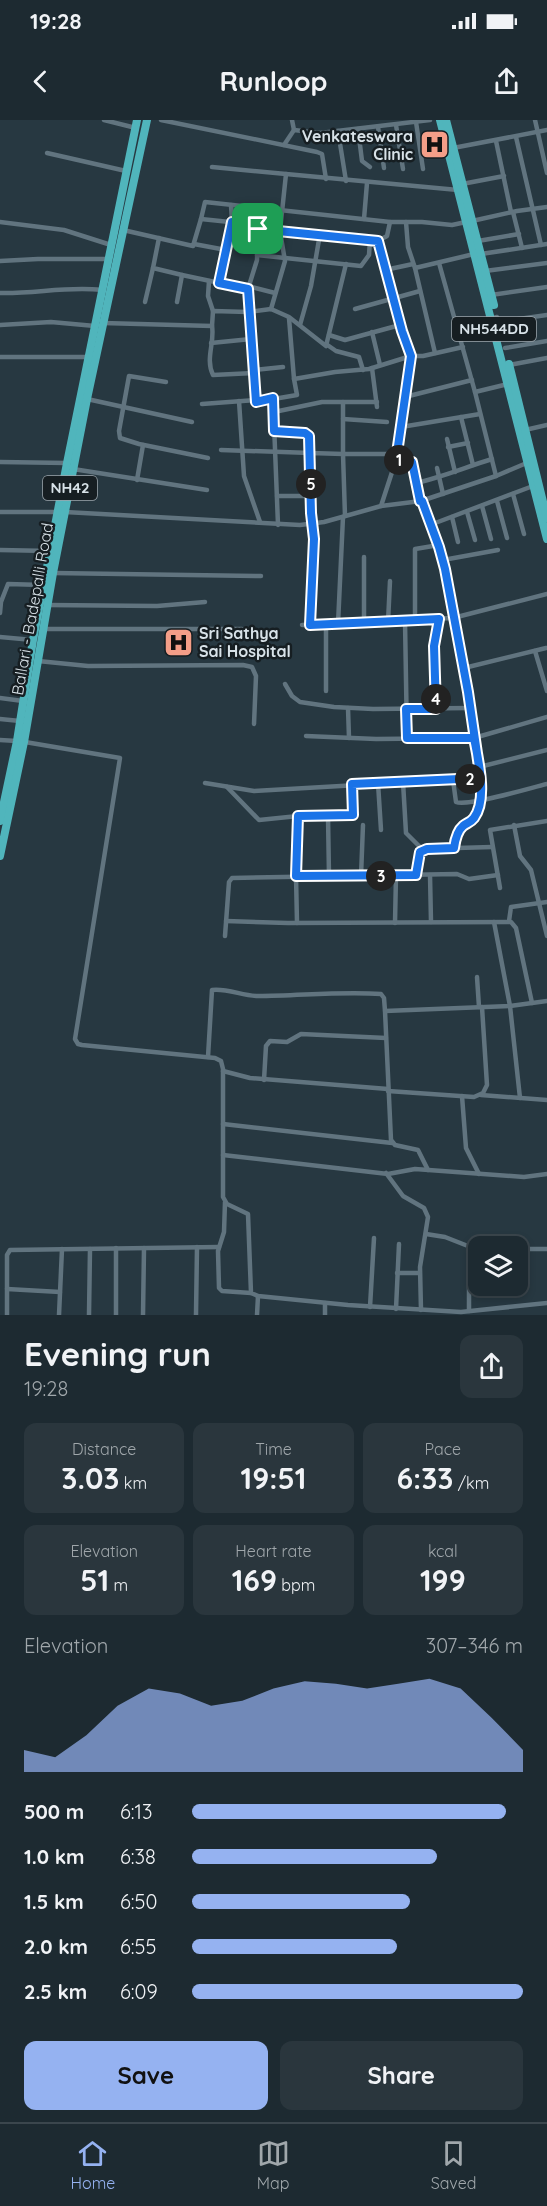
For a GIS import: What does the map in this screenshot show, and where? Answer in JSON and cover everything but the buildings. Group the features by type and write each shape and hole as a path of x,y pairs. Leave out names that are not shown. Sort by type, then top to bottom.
{"highway":[{"name":"NH544DD","path":"440,120 505,348 525,429 533,486 547,539"},
{"name":"NH544DD","path":"446,120 460,187"},
{"name":"Ballari - Badepalli Road","path":"70,466 87,399 99,324 101,290 126,171 140,123"},
{"name":"Ballari - Badepalli Road","path":"0,856 53,573 89,357 123,230 140,123"},
{"name":"NH544DD","path":"469,222 478,241 478,254 491,295 508,384 545,504 547,518"},
{"name":"Ballari - Badepalli Road","path":"0,821 1,808 20,742 23,700 50,551 62,512"}],"street":[{"path":"104,120 140,123"},
{"path":"161,120 322,154 326,179"},
{"path":"284,145 294,130 292,120"},
{"path":"294,130 320,133 430,120"},
{"path":"535,120 547,173"},
{"path":"416,122 423,169"},
{"path":"396,125 403,170"},
{"path":"378,127 384,168"},
{"path":"358,129 362,161 370,167"},
{"path":"453,148 547,130"},
{"path":"338,131 346,181"},
{"path":"386,270 544,244 516,137"},
{"path":"496,141 522,248"},
{"path":"47,153 126,171"},
{"path":"212,167 367,183 460,187 504,176"},
{"path":"271,309 285,258 280,231 286,174"},
{"path":"364,219 367,183"},
{"path":"194,244 205,202 390,222 452,225 547,207"},
{"path":"219,283 232,222 231,205"},
{"path":"201,219 258,225 257,255 248,288 256,400"},
{"path":"0,222 64,230 112,245"},
{"path":"258,229 378,241 387,236 390,222"},
{"path":"406,222 408,247 435,353"},
{"path":"123,230 193,246 194,244 226,250"},
{"path":"300,325 311,286 320,234"},
{"path":"478,241 519,234"},
{"path":"145,302 159,238"},
{"path":"257,255 361,266 369,255 370,240"},
{"path":"378,241 400,325 411,356 396,460 381,506"},
{"path":"0,261 109,259"},
{"path":"439,263 458,326 496,476"},
{"path":"485,272 547,263"},
{"path":"326,344 346,264"},
{"path":"153,268 275,293"},
{"path":"177,302 182,275"},
{"path":"209,281 208,296 213,311 210,368 213,375 283,367"},
{"path":"491,295 547,287"},
{"path":"0,293 25,294 84,288 101,290"},
{"path":"355,309 420,291"},
{"path":"213,311 248,312 271,309 289,317 326,346 326,344 336,351 359,357 363,370"},
{"path":"458,326 496,319 547,315"},
{"path":"202,404 256,400 256,402 297,395 289,317"},
{"path":"0,325 51,322 212,326"},
{"path":"328,335 345,340 400,325"},
{"path":"372,332 380,365"},
{"path":"212,343 251,339"},
{"path":"505,348 547,341"},
{"path":"294,379 363,370 411,356 463,347"},
{"path":"0,357 89,357"},
{"path":"509,365 547,358"},
{"path":"273,412 322,402 377,405 372,368"},
{"path":"166,382 130,375 119,437 143,445 208,458"},
{"path":"405,397 472,381"},
{"path":"475,392 508,384"},
{"path":"273,398 278,525"},
{"path":"87,399 192,422"},
{"path":"239,401 244,476 260,522"},
{"path":"338,624 344,516 343,402"},
{"path":"401,427 480,414"},
{"path":"461,417 473,465"},
{"path":"343,419 387,422"},
{"path":"525,429 547,425"},
{"path":"274,431 307,434 310,438 313,571 310,625"},
{"path":"447,439 455,472"},
{"path":"448,447 468,443"},
{"path":"137,480 143,445"},
{"path":"221,450 397,454"},
{"path":"416,483 439,478 492,459"},
{"path":"396,460 412,462 421,501 439,545 464,669 479,767 480,801 474,818 459,831 454,848"},
{"path":"0,512 62,512 300,525 381,506 421,501 496,476 530,461"},
{"path":"0,462 70,466 137,480 207,490"},
{"path":"437,468 442,494"},
{"path":"430,525 533,486"},
{"path":"513,494 524,534"},
{"path":"277,496 311,496"},
{"path":"497,501 507,538"},
{"path":"482,506 491,539"},
{"path":"467,512 475,540"},
{"path":"452,517 458,543"},
{"path":"415,621 415,549 439,545"},
{"path":"0,550 50,551"},
{"path":"443,560 498,550"},
{"path":"364,557 364,623"},
{"path":"53,573 261,576"},
{"path":"388,622 390,581"},
{"path":"0,614 8,584 45,585"},
{"path":"302,625 454,618 547,594"},
{"path":"47,605 157,606 206,602"},
{"path":"436,709 434,646 439,619"},
{"path":"405,621 407,738"},
{"path":"326,624 326,691"},
{"path":"43,629 242,629"},
{"path":"0,637 33,640"},
{"path":"464,669 546,648"},
{"path":"535,651 547,692"},
{"path":"37,661 88,666 243,665 252,667 256,676 254,724"},
{"path":"285,684 292,696 300,702 348,708 470,708"},
{"path":"0,698 23,700"},
{"path":"348,708 349,738"},
{"path":"306,736 474,738 547,717"},
{"path":"0,719 20,720"},
{"path":"0,740 120,758 75,1034 76,1041 82,1045 208,1057 221,1061 223,1071 223,1197 225,1202 224,1232 219,1247 220,1290 325,1303 421,1310 470,1311 547,1303"},
{"path":"479,767 547,750"},
{"path":"205,783 254,791 480,778"},
{"path":"453,780 456,803 480,801 547,784"},
{"path":"403,782 406,833 422,849 492,848"},
{"path":"378,783 381,830"},
{"path":"227,787 259,820 298,816 353,815 352,784"},
{"path":"297,923 298,816"},
{"path":"328,816 328,876"},
{"path":"500,888 490,830 547,821"},
{"path":"362,876 363,825"},
{"path":"514,825 520,856 531,867 547,936"},
{"path":"416,875 422,849"},
{"path":"225,936 230,879 460,874 469,879 498,875"},
{"path":"395,923 396,875"},
{"path":"430,875 431,922"},
{"path":"509,921 511,907 547,902"},
{"path":"226,921 297,923 509,921 516,928 532,1003"},
{"path":"494,922 510,1006 520,1098"},
{"path":"477,977 487,1085 481,1095"},
{"path":"208,1057 212,990 259,996 379,994 384,998 392,1143"},
{"path":"385,1011 510,1006 547,1001"},
{"path":"264,1080 266,1046 270,1041 287,1042 301,1034 386,1038"},
{"path":"223,1071 246,1078 264,1080 474,1097 481,1095 547,1100"},
{"path":"462,1096 466,1148 479,1174"},
{"path":"223,1124 392,1143 418,1150 428,1170"},
{"path":"223,1155 386,1173 412,1169 527,1177 547,1174"},
{"path":"386,1173 403,1196 424,1208 428,1220 419,1274 421,1310"},
{"path":"225,1202 248,1214 251,1293"},
{"path":"426,1234 445,1237 468,1247"},
{"path":"370,1307 374,1238"},
{"path":"396,1308 399,1244"},
{"path":"196,1315 197,1247"},
{"path":"7,1315 7,1255 10,1251 219,1247"},
{"path":"116,1248 116,1315"},
{"path":"142,1315 144,1248"},
{"path":"59,1315 62,1249"},
{"path":"89,1315 90,1249"},
{"path":"528,1249 547,1249"},
{"path":"397,1273 419,1274"},
{"path":"7,1289 60,1292"},
{"path":"257,1315 258,1296"},
{"path":"470,1296 470,1311"},
{"path":"324,1315 325,1303"},
{"path":"517,1306 518,1315"},
{"path":"381,1308 381,1315"}],"place":[{"name":"Venkateswara Clinic","path":"434,145"},
{"name":"Sri Sathya Sai Hospital","path":"178,642"}],"route":[{"path":"258,229 258,225 232,222 219,283 248,289 256,402 273,398 274,431 305,433 309,436 314,539 310,625 439,619 434,646 436,709 406,709 407,738 474,738 479,767 481,791 476,814 472,821 461,828 454,848 422,849 416,875 296,876 298,816 353,815 352,784 378,783 480,778 479,767 468,692 445,569 439,547 422,501 420,501 412,462 396,460 411,356 378,241 258,229"}]}
